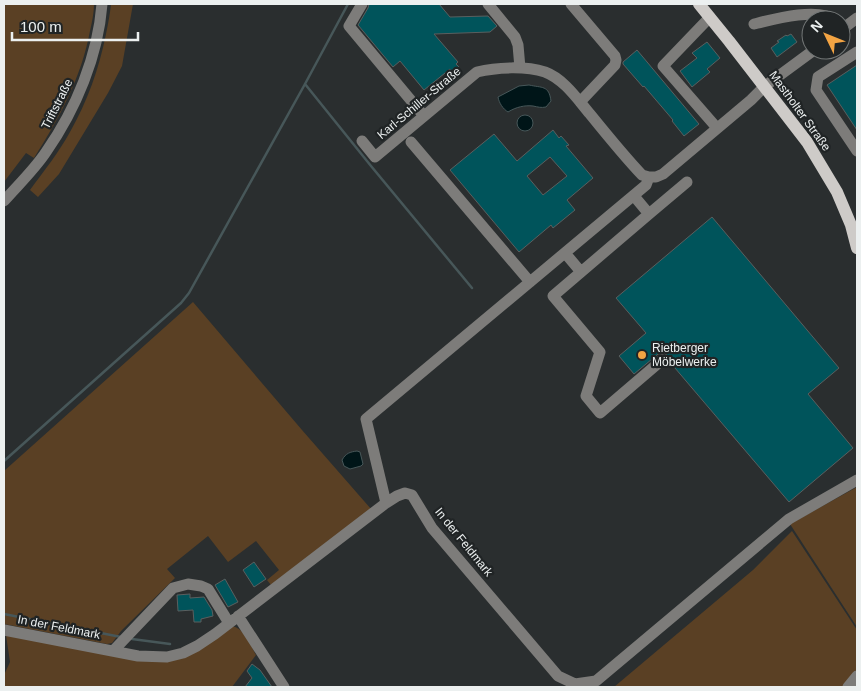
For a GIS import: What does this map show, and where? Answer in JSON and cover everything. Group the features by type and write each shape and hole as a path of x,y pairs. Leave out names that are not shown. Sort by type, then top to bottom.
{"main road":[{"name":"Mastholter Straße","path":"699,4 807,142 854,225 857,248"}],"street":[{"name":"Triftstraße","path":"4,201 45,153 61,129 74,104 84,81 95,46 102,4"},
{"path":"362,4 350,26 424,116"},
{"path":"488,4 515,37 518,45 520,68"},
{"path":"571,4 615,56 616,60 615,66 580,102"},
{"path":"754,24 801,15"},
{"path":"710,17 663,66 717,128"},
{"path":"857,52 818,77 816,90 857,151"},
{"path":"386,503 366,419 634,196 646,185 649,177 663,174 754,97 764,86 801,59"},
{"name":"Karl-Schiller-Straße","path":"362,141 375,157 477,72 489,69 520,68 547,73 558,80 580,102 634,167 642,175 649,177"},
{"path":"411,142 530,282"},
{"path":"662,360 600,412 586,396 600,352 553,296 687,182"},
{"path":"634,196 649,214"},
{"path":"565,253 581,272"},
{"name":"In der Feldmark","path":"4,630 138,656 167,657 183,653 197,646 233,620 386,503 405,493 412,495 432,528 558,676 575,684 596,681 789,520 857,480"},
{"path":"113,651 173,588 188,584 201,586 208,588 284,687"},
{"path":"848,687 857,676"}],"shaded area":[{"path":"4,4 94,4 81,65 61,112 34,158 26,153 4,182"},
{"path":"111,4 133,4 122,66 108,93 59,174 38,197 30,190 66,139 92,85 103,47"},
{"path":"529,85 544,88 549,92 551,101 546,107 524,106 508,112 500,104 498,97 519,86"},
{"path":"525,115 531,117 533,123 531,129 525,131 519,129 517,123 519,117"},
{"path":"193,302 371,509 271,585 267,580 279,570 256,541 228,562 208,536 167,569 175,578 121,631 112,643 107,644 4,624 4,471"},
{"path":"350,452 360,452 363,464 350,469 344,466 342,460 345,456"},
{"path":"857,487 857,627 790,524"},
{"path":"792,531 857,630 857,669 843,687 614,687 753,570"},
{"path":"231,626 236,627 243,633 256,655 232,687 4,687 4,675 10,662 6,635 166,662"}],"building":[{"path":"369,4 439,4 450,17 488,16 497,26 490,32 434,34 458,62 456,64 459,67 453,73 450,69 424,90 400,61 393,67 358,25"},
{"path":"791,34 797,42 777,57 771,48 779,42 777,41"},
{"path":"707,42 720,58 707,69 710,72 692,87 680,71 697,58 692,53"},
{"path":"637,50 699,124 684,136 673,120 623,64"},
{"path":"857,65 857,130 827,85"},
{"path":"553,130 559,138 561,136 569,145 566,146 593,178 567,200 575,210 553,228 551,225 519,252 450,170 494,134 517,161","holes":["550,157 567,176 543,195 527,176"]},
{"path":"712,217 839,368 808,394 853,448 789,502 669,361 667,355 664,353 658,354 634,374 619,356 646,333 616,298"},
{"path":"254,562 266,579 254,587 243,570"},
{"path":"225,579 238,602 228,607 215,585"},
{"path":"190,594 190,598 204,597 212,610 213,616 201,619 201,622 194,622 193,610 178,611 177,595"},
{"path":"252,664 260,670 272,687 245,687 252,678 247,671"}],"waterway":[{"path":"4,461 181,303 189,293 348,4"},
{"path":"305,84 472,288"},
{"path":"4,614 121,637"},
{"path":"132,639 170,644"}],"place":[{"name":"Rietberger Möbelwerke","path":"642,355"}]}
